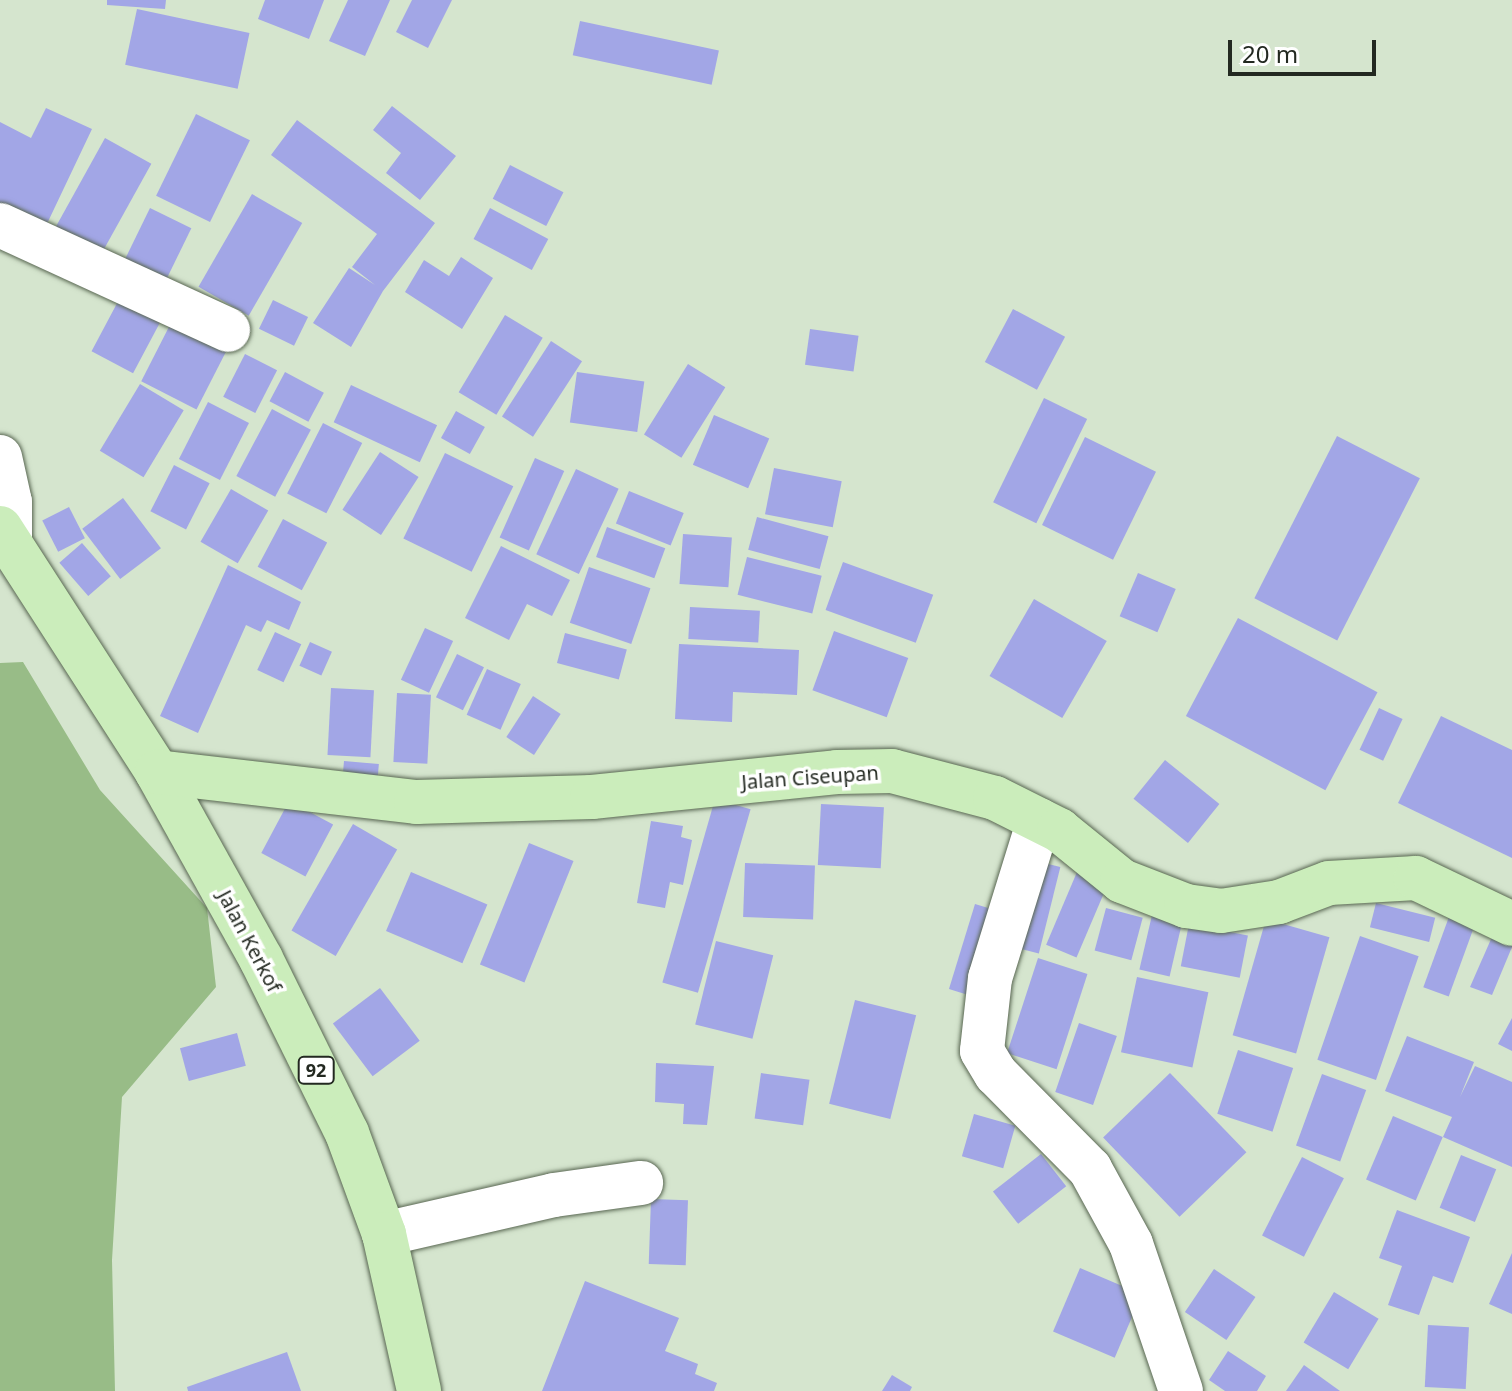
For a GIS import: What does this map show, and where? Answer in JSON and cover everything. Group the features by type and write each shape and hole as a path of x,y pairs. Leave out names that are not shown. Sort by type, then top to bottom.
{"main road":[{"name":"Jalan Kerkof","path":"5,532 157,772 261,959 347,1133 384,1234 419,1391"},
{"name":"Jalan Ciseupan","path":"157,772 416,802 592,797 892,771 995,798 1039,820 1122,881 1186,906 1221,911 1279,902 1329,883 1416,878 1512,924"}],"street":[{"path":"0,225 228,330"},
{"path":"0,457 10,502 5,532"},
{"path":"1039,820 990,978 982,1051 996,1074 1090,1169 1131,1244 1181,1391"},
{"path":"384,1234 554,1195 641,1183"}],"green space":[{"path":"23,662 100,790 207,908 216,987 122,1097 112,1260 115,1391 0,1391 0,663"}],"building":[{"path":"107,0 166,0 165,9 107,5"},
{"path":"265,0 324,0 309,39 258,19"},
{"path":"348,0 390,0 365,56 329,41"},
{"path":"412,0 452,0 428,48 396,32"},
{"path":"137,9 249,33 238,89 125,65"},
{"path":"580,21 719,51 712,85 573,55"},
{"path":"392,106 456,156 420,200 386,173 401,153 373,130"},
{"path":"46,108 92,129 45,228 0,204 0,122 31,138"},
{"path":"196,114 250,140 210,222 156,196"},
{"path":"297,120 435,223 383,291 351,347 313,323 349,268 375,285 352,267 377,234 271,155"},
{"path":"105,138 151,164 100,256 54,231"},
{"path":"510,165 563,192 546,226 493,199"},
{"path":"252,194 302,223 249,316 199,287"},
{"path":"150,208 191,228 165,283 123,263"},
{"path":"490,208 548,239 532,270 474,239"},
{"path":"461,257 493,278 462,329 405,292 424,260 449,276"},
{"path":"123,292 164,314 133,373 92,351"},
{"path":"273,300 308,317 294,346 259,329"},
{"path":"1013,309 1065,337 1037,390 985,362"},
{"path":"505,315 543,338 496,415 459,392"},
{"path":"173,319 228,347 196,410 141,381"},
{"path":"810,329 859,336 854,371 805,365"},
{"path":"551,341 582,361 533,437 502,416"},
{"path":"245,354 277,370 255,413 223,397"},
{"path":"688,364 725,387 681,458 644,434"},
{"path":"285,372 324,393 308,422 270,401"},
{"path":"577,372 644,381 637,432 570,423"},
{"path":"140,384 184,410 144,477 100,451"},
{"path":"351,385 437,425 420,462 334,422"},
{"path":"1044,398 1087,419 1036,523 993,502"},
{"path":"208,402 249,423 220,480 179,459"},
{"path":"272,409 311,430 275,497 236,476"},
{"path":"456,411 485,427 470,454 441,438"},
{"path":"714,415 769,438 748,488 693,465"},
{"path":"323,423 362,443 326,513 287,493"},
{"path":"1337,436 1420,478 1337,640 1254,598"},
{"path":"1085,437 1156,472 1113,560 1042,525"},
{"path":"380,452 419,477 381,535 342,510"},
{"path":"445,453 513,486 472,572 403,538"},
{"path":"535,458 564,471 529,550 500,537"},
{"path":"174,465 210,483 186,529 150,511"},
{"path":"774,468 842,481 833,527 765,514"},
{"path":"576,469 619,489 579,574 536,554"},
{"path":"231,489 268,510 238,563 200,542"},
{"path":"629,491 684,513 671,546 616,523"},
{"path":"123,498 161,548 120,579 82,529"},
{"path":"69,507 85,538 58,552 42,521"},
{"path":"757,517 828,536 820,569 748,550"},
{"path":"283,519 327,542 302,590 258,567"},
{"path":"607,527 665,548 654,578 596,557"},
{"path":"683,534 732,537 728,587 680,584"},
{"path":"82,543 111,576 88,596 59,563"},
{"path":"501,546 570,580 552,616 527,604 509,640 465,618"},
{"path":"747,557 822,576 812,613 738,595"},
{"path":"843,562 933,595 916,643 826,610"},
{"path":"228,565 301,602 289,630 267,620 261,632 246,625 198,733 160,716"},
{"path":"589,567 650,588 631,644 570,623"},
{"path":"1138,573 1176,589 1157,632 1120,616"},
{"path":"1034,599 1107,641 1062,718 990,676"},
{"path":"690,607 760,611 758,643 688,639"},
{"path":"1238,618 1378,692 1325,790 1186,716"},
{"path":"425,628 453,641 429,693 401,680"},
{"path":"834,631 908,658 887,717 812,690"},
{"path":"275,632 301,644 284,682 257,670"},
{"path":"565,633 627,650 619,680 557,663"},
{"path":"310,642 332,652 321,676 299,666"},
{"path":"679,644 799,650 797,695 733,692 732,722 675,719"},
{"path":"457,654 484,667 463,710 436,697"},
{"path":"487,669 521,684 500,730 467,715"},
{"path":"331,688 374,690 370,757 327,755"},
{"path":"397,693 431,695 427,764 393,762"},
{"path":"533,696 561,714 534,755 506,737"},
{"path":"1379,708 1403,719 1383,761 1360,750"},
{"path":"1441,716 1512,750 1512,858 1398,803"},
{"path":"1165,760 1219,804 1188,843 1134,799"},
{"path":"344,761 379,764 377,788 342,785"},
{"path":"715,799 751,809 698,993 662,983"},
{"path":"289,801 333,824 305,877 261,853"},
{"path":"821,804 884,807 881,868 818,865"},
{"path":"651,821 683,826 681,837 692,840 683,885 670,882 665,908 637,903"},
{"path":"353,824 397,850 336,956 292,931"},
{"path":"529,843 574,861 524,982 480,964"},
{"path":"1040,862 1060,867 1039,953 1018,948"},
{"path":"745,863 815,865 813,919 743,917"},
{"path":"411,872 487,904 462,963 386,931"},
{"path":"1077,872 1107,885 1077,958 1046,945"},
{"path":"1376,903 1435,918 1429,942 1370,927"},
{"path":"975,904 1005,913 979,998 949,989"},
{"path":"1106,908 1143,918 1131,960 1095,951"},
{"path":"1450,914 1475,923 1449,997 1423,987"},
{"path":"1152,915 1182,922 1170,977 1139,970"},
{"path":"1266,919 1329,937 1296,1054 1233,1035"},
{"path":"1189,924 1248,935 1240,978 1181,966"},
{"path":"1495,930 1512,937 1512,947 1492,995 1470,987"},
{"path":"1360,936 1419,956 1376,1080 1317,1060"},
{"path":"716,941 773,955 752,1039 695,1024"},
{"path":"1038,958 1087,974 1057,1069 1007,1053"},
{"path":"1137,977 1208,992 1192,1067 1121,1052"},
{"path":"380,988 420,1041 373,1076 333,1024"},
{"path":"855,1000 916,1015 890,1119 829,1104"},
{"path":"1512,1018 1512,1051 1498,1044"},
{"path":"1079,1023 1117,1036 1093,1105 1055,1092"},
{"path":"237,1033 246,1066 189,1081 180,1048"},
{"path":"1407,1036 1474,1062 1460,1097 1475,1066 1512,1082 1512,1167 1443,1137 1452,1117 1385,1091"},
{"path":"1238,1050 1293,1068 1272,1132 1217,1114"},
{"path":"656,1063 714,1066 707,1125 683,1124 684,1104 655,1102"},
{"path":"761,1073 810,1080 803,1125 755,1119"},
{"path":"1170,1073 1246,1152 1180,1217 1103,1138"},
{"path":"1322,1074 1366,1090 1340,1161 1296,1145"},
{"path":"974,1114 1015,1126 1003,1168 962,1156"},
{"path":"1393,1116 1443,1137 1416,1201 1366,1180"},
{"path":"1041,1154 1066,1186 1018,1224 993,1192"},
{"path":"1461,1155 1496,1169 1475,1222 1440,1208"},
{"path":"1302,1157 1344,1178 1304,1257 1262,1235"},
{"path":"651,1199 688,1200 686,1265 649,1264"},
{"path":"1397,1210 1470,1237 1453,1283 1433,1276 1419,1315 1388,1305 1402,1266 1379,1258"},
{"path":"1512,1253 1512,1314 1489,1304"},
{"path":"1080,1268 1142,1294 1115,1358 1053,1332"},
{"path":"1214,1269 1255,1297 1226,1340 1185,1312"},
{"path":"585,1281 679,1318 665,1351 698,1364 695,1374 717,1383 714,1391 542,1391"},
{"path":"1334,1292 1379,1319 1348,1369 1304,1343"},
{"path":"1428,1325 1469,1327 1466,1389 1425,1387"},
{"path":"1228,1351 1266,1376 1257,1391 1225,1391 1209,1380"},
{"path":"287,1352 301,1391 188,1391 187,1387"},
{"path":"1304,1365 1340,1391 1286,1391"},
{"path":"892,1375 912,1387 910,1391 882,1391"}]}
